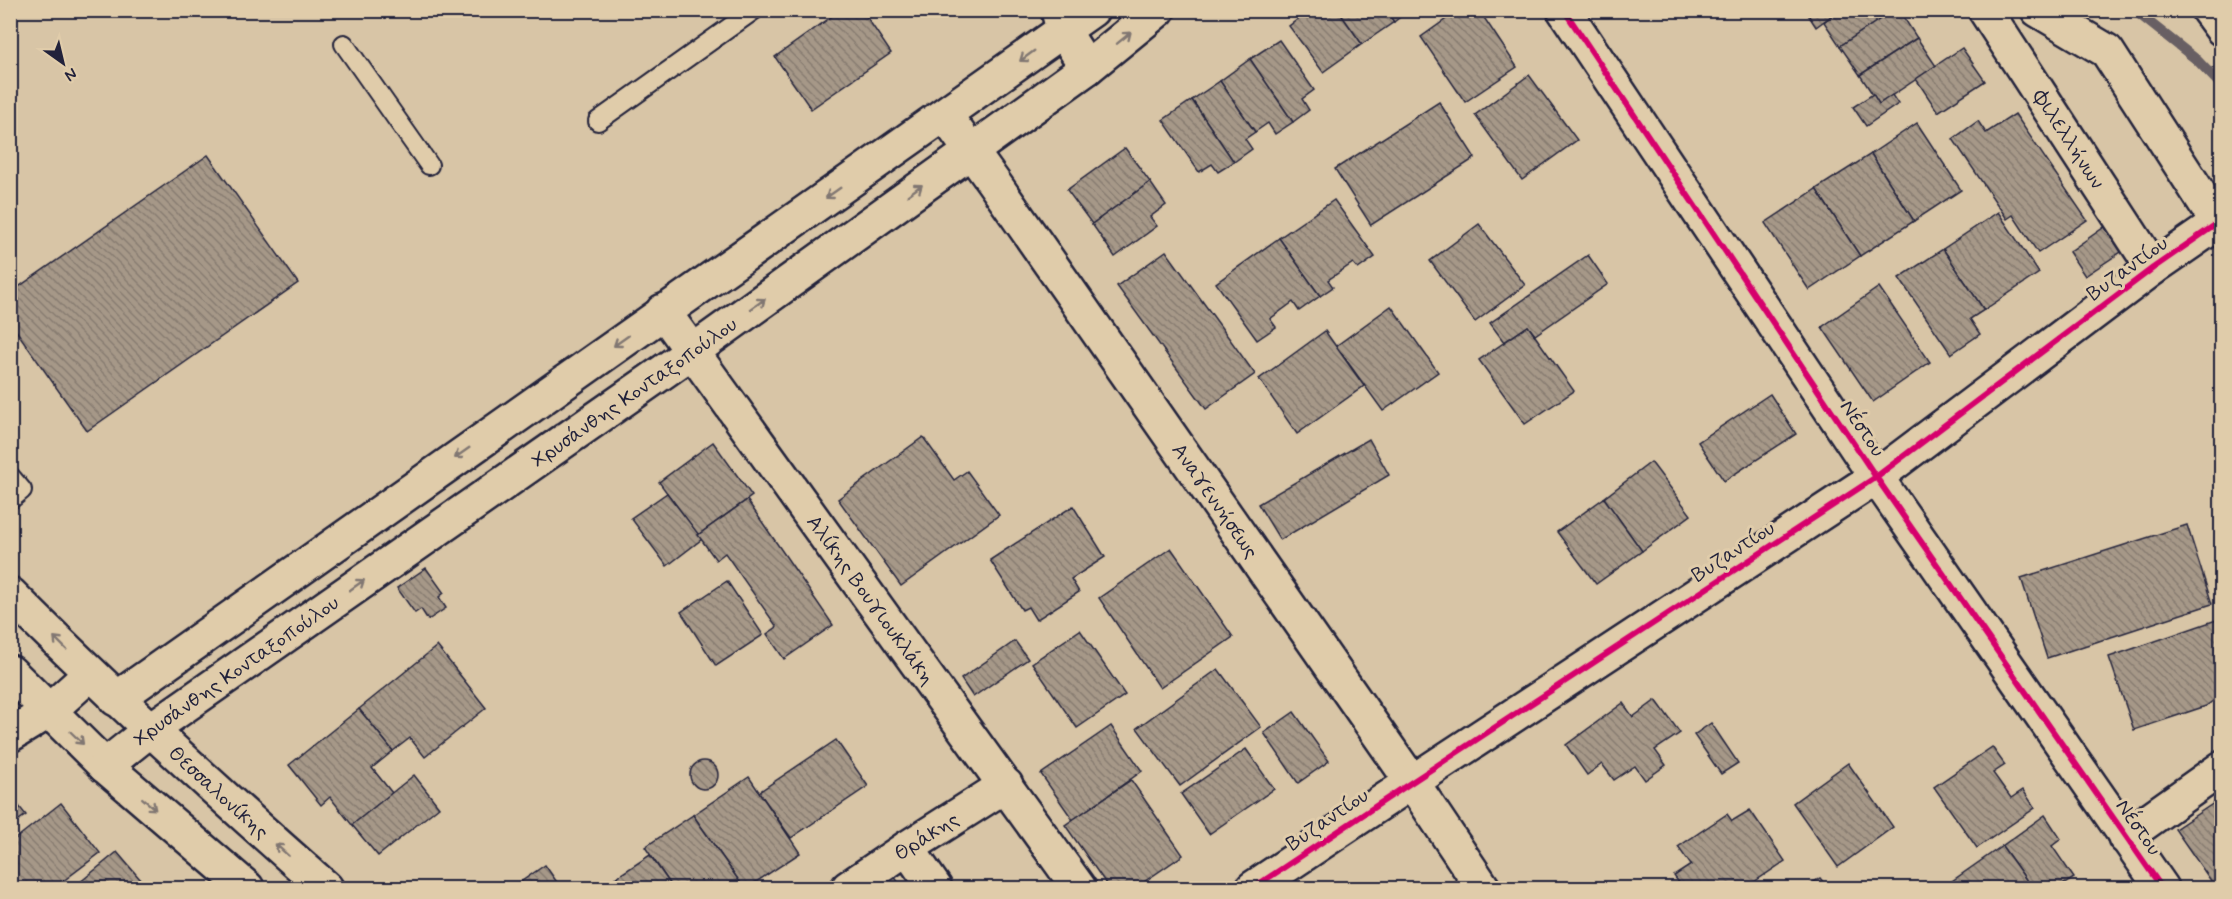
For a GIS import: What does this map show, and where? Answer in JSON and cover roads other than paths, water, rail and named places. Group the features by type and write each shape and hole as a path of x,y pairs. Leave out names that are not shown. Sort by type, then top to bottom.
{"street":[{"path":"116,699 663,311 945,115 1061,20 1092,10"},
{"name":"Χρυσάνθης Κονταξοπούλου","path":"105,766 150,730 693,351 969,150 1087,68 1158,10"},
{"name":"Νέστου","path":"1564,10 1876,477 2160,887"},
{"name":"Φιλελλήνων","path":"1985,10 2153,268"},
{"path":"2038,10 2107,51 2220,226"},
{"path":"2208,10 2222,29"},
{"path":"1061,20 1087,68"},
{"name":"Αναγεννήσεως","path":"945,115 1412,782 1483,888"},
{"name":"Βυζαντίου","path":"1253,888 1876,477 2153,268 2220,226"},
{"name":"Αλίκης Βουγιουκλάκη","path":"663,311 1079,888"},
{"name":"Θεσσαλονίκης","path":"10,594 116,699 326,888"},
{"path":"10,672 105,766 247,888"},
{"path":"10,735 49,711 90,674"},
{"path":"2126,837 2222,768"},
{"name":"Θράκης","path":"848,888 1006,785"},
{"path":"907,848 935,888"}],"lane":[{"path":"598,121 753,10"},
{"path":"344,44 429,165"},
{"path":"10,476 22,490 10,500"}],"waterway":[{"path":"2134,10 2197,60 2222,86"}]}
